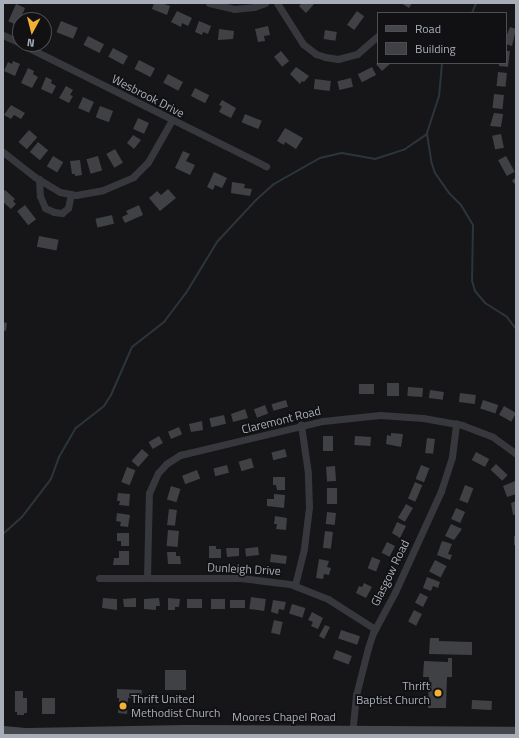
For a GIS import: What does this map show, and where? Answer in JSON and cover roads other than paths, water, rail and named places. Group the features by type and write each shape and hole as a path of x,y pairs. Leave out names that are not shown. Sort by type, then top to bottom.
{"main road":[{"name":"Moores Chapel Road","path":"3,731 23,734 145,730 352,733 516,732"}],"street":[{"path":"209,3 234,9 254,7 265,3"},
{"path":"277,3 303,44 316,54 324,57 338,59 357,54 377,37"},
{"name":"Wesbrook Drive","path":"3,35 12,40"},
{"name":"Wesbrook Drive","path":"37,52 266,166"},
{"path":"3,152 39,179 60,192 76,195 103,190 133,177 148,162 172,120"},
{"path":"39,179 40,196 45,208 54,212 62,213 68,208 71,194"},
{"name":"Claremont Road","path":"147,578 148,497 152,484 162,468 180,455 301,425 338,418 380,416 423,418 456,423 486,433 516,454"},
{"name":"Glasgow Road","path":"352,733 359,679 375,629 441,491 452,457 456,423"},
{"path":"295,585 304,548 309,501 306,453 301,425"},
{"name":"Dunleigh Drive","path":"99,578 240,578 271,580 295,585 328,599 375,629"}],"waterway":[{"path":"472,12 476,3"},
{"path":"442,64 439,96 427,134 432,164 435,173 449,193 461,205 473,225 472,281 475,291 485,303 507,317 516,329"},
{"path":"3,534 22,517 51,479 59,457 76,428 104,406 111,395 132,347 164,322 186,293 217,242 256,200 274,184 320,158 342,153 375,159 405,149 427,134"}],"place":[{"name":"Thrift Baptist Church","path":"438,693"},
{"name":"Thrift United Methodist Church","path":"123,706"}]}
